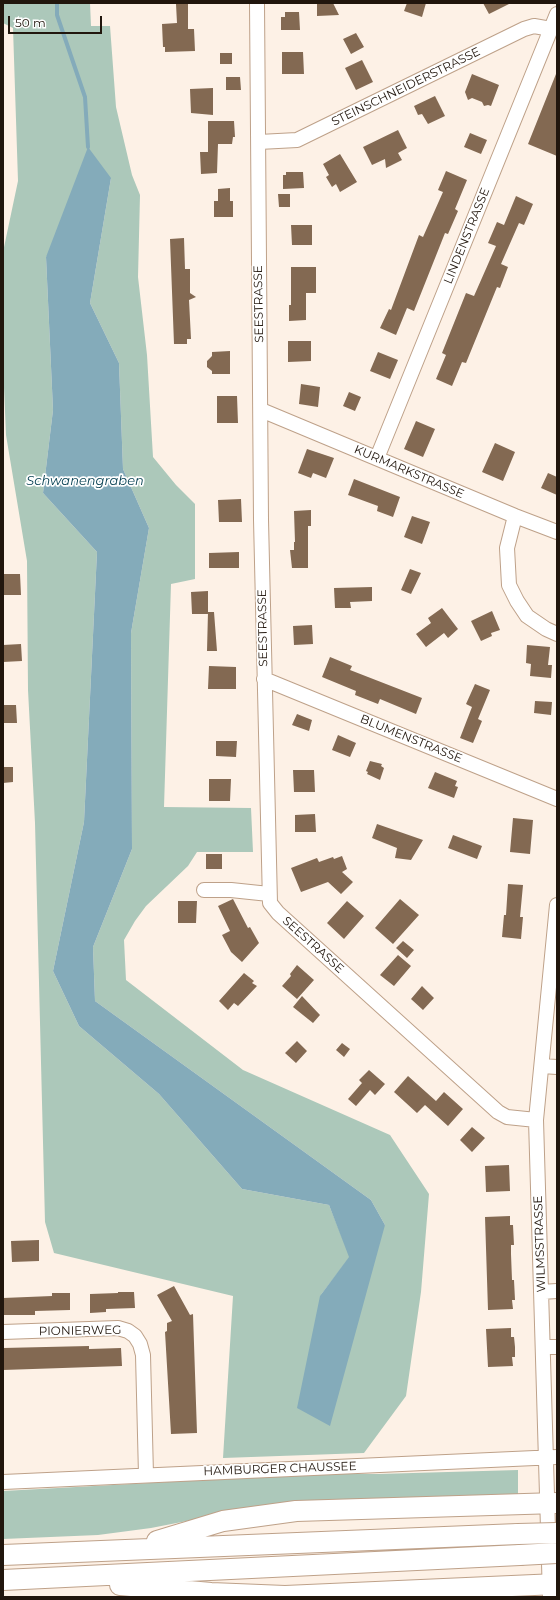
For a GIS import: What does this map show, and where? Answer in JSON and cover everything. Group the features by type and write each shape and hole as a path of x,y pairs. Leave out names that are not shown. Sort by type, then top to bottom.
{"highway":[{"path":"129,1550 223,1522 296,1511 552,1503"},
{"path":"3,1555 557,1533"},
{"path":"3,1580 557,1553"},
{"path":"42,1578 211,1593 285,1596 552,1588"}],"street":[{"name":"SEESTRASSE","path":"257,3 259,142 258,302 261,410 261,520 270,903 278,913 498,1112 507,1117 536,1120"},
{"name":"LINDENSTRASSE","path":"376,458 557,14"},
{"name":"STEINSCHNEIDERSTRASSE","path":"259,142 298,140 524,29 534,26 551,29"},
{"name":"KURMARKSTRASSE","path":"261,410 515,516 557,532"},
{"path":"515,516 507,548 509,585 517,601 528,616 546,629 557,634"},
{"name":"BLUMENSTRASSE","path":"264,680 557,798"},
{"path":"204,890 231,890 269,894"},
{"name":"WILMSSTRASSE","path":"552,1588 551,1457 543,1347 536,1120 557,905"},
{"path":"542,1066 557,1067"},
{"path":"541,1292 557,1291"},
{"name":"PIONIERWEG","path":"3,1332 118,1328 128,1330 135,1336 140,1344 143,1355 146,1475"},
{"path":"543,1347 557,1346"},
{"name":"HAMBURGER CHAUSSEE","path":"3,1482 551,1457"}],"green space":[{"path":"3,3 90,3 91,26 110,26 116,107 132,175 140,195 138,277 147,355 153,457 176,485 195,504 195,579 171,584 164,807 251,808 253,852 197,852 188,866 146,906 124,940 126,980 243,1070 390,1135 429,1194 421,1292 406,1396 364,1453 223,1458 233,1296 54,1253 45,1222 35,823 28,690 27,561 6,435 3,364 3,252 18,181 13,28 3,23","holes":["111,178 90,303 119,363 123,469 149,528 131,633 132,849 93,947 95,1001 371,1200 385,1225 320,1296 350,1257 329,1205 242,1189 159,1094 79,1026 53,971 84,822 97,552 43,493 53,410 46,257"]},
{"path":"518,1470 518,1498 233,1512 151,1528 98,1535 3,1539 3,1491 314,1474 378,1474"}],"water":[{"name":"Schwanengraben","path":"88,147 111,178 90,303 119,363 123,469 149,528 131,633 132,849 93,947 95,1001 371,1200 385,1225 330,1426 297,1408 320,1296 349,1257 329,1205 242,1189 159,1094 79,1026 53,971 84,822 97,552 43,493 53,410 46,257"}],"building":[{"path":"317,3 333,3 339,15 317,16"},
{"path":"407,3 426,3 422,17 404,11"},
{"path":"483,3 511,3 489,14"},
{"path":"176,4 188,4 188,29 194,29 195,51 165,52 165,47 163,47 162,24 177,23"},
{"path":"285,12 299,12 300,30 281,30 281,17 285,17"},
{"path":"356,33 364,47 351,54 343,39"},
{"path":"282,52 303,52 304,74 282,74"},
{"path":"220,53 232,53 232,64 220,64"},
{"path":"362,60 373,82 356,90 345,68"},
{"path":"472,74 499,85 491,106 484,106 482,102 472,98 468,100 465,92"},
{"path":"557,74 557,156 528,144"},
{"path":"226,77 240,77 241,90 226,90"},
{"path":"213,88 213,115 191,113 190,89"},
{"path":"435,96 445,116 428,124 422,114 418,115 414,106"},
{"path":"208,121 234,121 235,137 233,137 232,144 218,144 217,173 201,174 200,152 208,152"},
{"path":"398,130 407,148 398,153 402,160 386,168 385,159 372,165 363,147"},
{"path":"470,133 487,140 481,154 464,147"},
{"path":"340,154 357,182 340,192 336,184 332,187 326,177 329,175 323,164"},
{"path":"446,171 467,180 455,209 458,211 448,234 445,233 414,311 407,308 396,335 380,328 389,309 391,310 419,235 423,237 443,192 438,190"},
{"path":"286,172 303,172 304,188 283,189 283,175 286,175"},
{"path":"230,188 230,201 233,201 233,217 214,217 214,201 218,201 218,189"},
{"path":"278,194 290,194 290,207 279,207"},
{"path":"516,196 533,204 524,225 519,223 501,264 508,267 500,288 497,287 466,363 462,362 452,386 436,379 446,355 442,353 466,293 474,296 496,246 488,243 497,222 504,225"},
{"path":"291,225 312,225 312,245 292,245"},
{"path":"184,238 185,269 190,269 190,293 196,297 189,300 191,339 187,339 187,344 174,344 170,239"},
{"path":"291,267 316,267 316,293 306,293 306,320 289,321 289,305 291,305"},
{"path":"288,341 311,341 311,361 288,362"},
{"path":"230,351 230,374 212,374 212,371 207,367 207,361 212,356 212,352"},
{"path":"378,352 398,360 390,379 370,371"},
{"path":"301,384 320,387 318,407 299,404"},
{"path":"349,392 361,397 355,411 343,406"},
{"path":"217,396 237,396 238,423 217,423"},
{"path":"416,421 435,429 423,457 404,449"},
{"path":"495,443 515,452 503,481 482,472"},
{"path":"307,449 334,458 326,478 313,473 311,478 298,473"},
{"path":"548,473 557,477 557,495 541,488"},
{"path":"354,479 400,497 393,517 377,511 378,506 348,495"},
{"path":"241,499 242,522 219,522 218,500"},
{"path":"311,510 311,526 308,526 308,568 292,568 290,550 294,550 295,542 294,511"},
{"path":"412,516 430,522 422,544 404,537"},
{"path":"239,552 239,568 209,568 209,553"},
{"path":"410,569 421,573 411,594 401,590"},
{"path":"3,574 20,574 21,595 3,595"},
{"path":"372,587 372,601 350,602 351,608 335,608 334,588"},
{"path":"208,591 208,614 192,614 191,592"},
{"path":"442,608 458,629 448,638 444,633 426,647 416,634 431,623 428,618"},
{"path":"492,611 500,630 491,633 492,636 481,641 471,621"},
{"path":"208,612 214,612 217,651 207,651"},
{"path":"312,625 313,644 294,645 293,626"},
{"path":"21,644 22,661 3,662 3,645"},
{"path":"527,645 550,647 548,665 552,665 551,678 530,676 531,664 526,663"},
{"path":"330,657 352,666 350,670 422,698 416,714 380,699 378,704 355,695 356,691 322,677"},
{"path":"209,666 236,667 236,689 208,689"},
{"path":"475,684 490,690 478,719 482,721 473,743 460,738 472,707 466,704"},
{"path":"535,701 552,702 551,715 534,713"},
{"path":"3,705 16,705 17,723 3,723"},
{"path":"297,714 312,720 309,731 292,725"},
{"path":"338,735 356,743 350,757 332,750"},
{"path":"216,741 237,741 236,757 216,756"},
{"path":"370,761 382,764 381,766 384,768 380,780 367,774 368,772 366,771"},
{"path":"3,767 13,767 13,782 3,783"},
{"path":"293,770 314,770 315,792 294,792"},
{"path":"435,772 457,781 455,786 458,787 454,798 428,788"},
{"path":"209,779 231,779 230,801 209,801"},
{"path":"315,814 316,832 295,832 295,815"},
{"path":"513,818 533,820 530,854 510,852"},
{"path":"377,824 423,840 411,860 395,858 397,848 372,838"},
{"path":"453,835 482,846 477,859 448,848"},
{"path":"206,854 222,854 222,869 206,869"},
{"path":"342,856 347,869 342,872 353,882 341,894 328,882 301,892 291,868 317,858 319,862 333,857 334,859"},
{"path":"508,884 523,885 520,917 523,917 521,939 502,937 504,915 506,915"},
{"path":"233,899 248,928 250,927 259,943 242,962 231,952 222,935 230,931 218,906"},
{"path":"400,899 419,915 393,944 375,928"},
{"path":"178,901 197,901 196,923 178,923"},
{"path":"347,901 364,916 344,939 327,923"},
{"path":"403,941 414,950 407,958 396,948"},
{"path":"398,955 411,966 394,986 380,975"},
{"path":"297,965 314,980 297,999 282,986 291,976 290,974"},
{"path":"244,973 254,981 252,983 257,986 238,1006 234,1003 228,1010 219,1001"},
{"path":"422,986 434,998 423,1010 411,999"},
{"path":"302,996 320,1015 313,1023 293,1007"},
{"path":"297,1041 307,1051 296,1063 285,1053"},
{"path":"342,1043 350,1049 344,1057 336,1050"},
{"path":"369,1070 385,1084 375,1095 370,1090 356,1106 348,1099 362,1083 359,1080"},
{"path":"408,1076 436,1101 444,1092 463,1109 448,1126 425,1105 417,1113 394,1092"},
{"path":"472,1127 485,1138 472,1152 460,1140"},
{"path":"509,1165 510,1191 486,1192 485,1166"},
{"path":"510,1216 510,1225 513,1225 514,1245 511,1245 512,1280 514,1280 515,1300 512,1300 513,1309 488,1310 485,1217"},
{"path":"39,1240 39,1261 12,1262 11,1241"},
{"path":"174,1286 190,1315 193,1314 197,1433 171,1434 165,1332 167,1331 167,1323 172,1321 157,1295"},
{"path":"134,1292 135,1308 106,1309 106,1312 90,1313 90,1294"},
{"path":"52,1293 70,1293 70,1310 35,1311 35,1315 3,1315 3,1298 52,1296"},
{"path":"511,1328 511,1337 514,1337 515,1347 515,1357 512,1357 513,1366 488,1367 486,1329"},
{"path":"89,1346 89,1349 121,1348 122,1366 3,1370 3,1348"}],"waterway":[{"name":"Schwanengraben","path":"57,3 57,15 85,97 88,147"}]}
